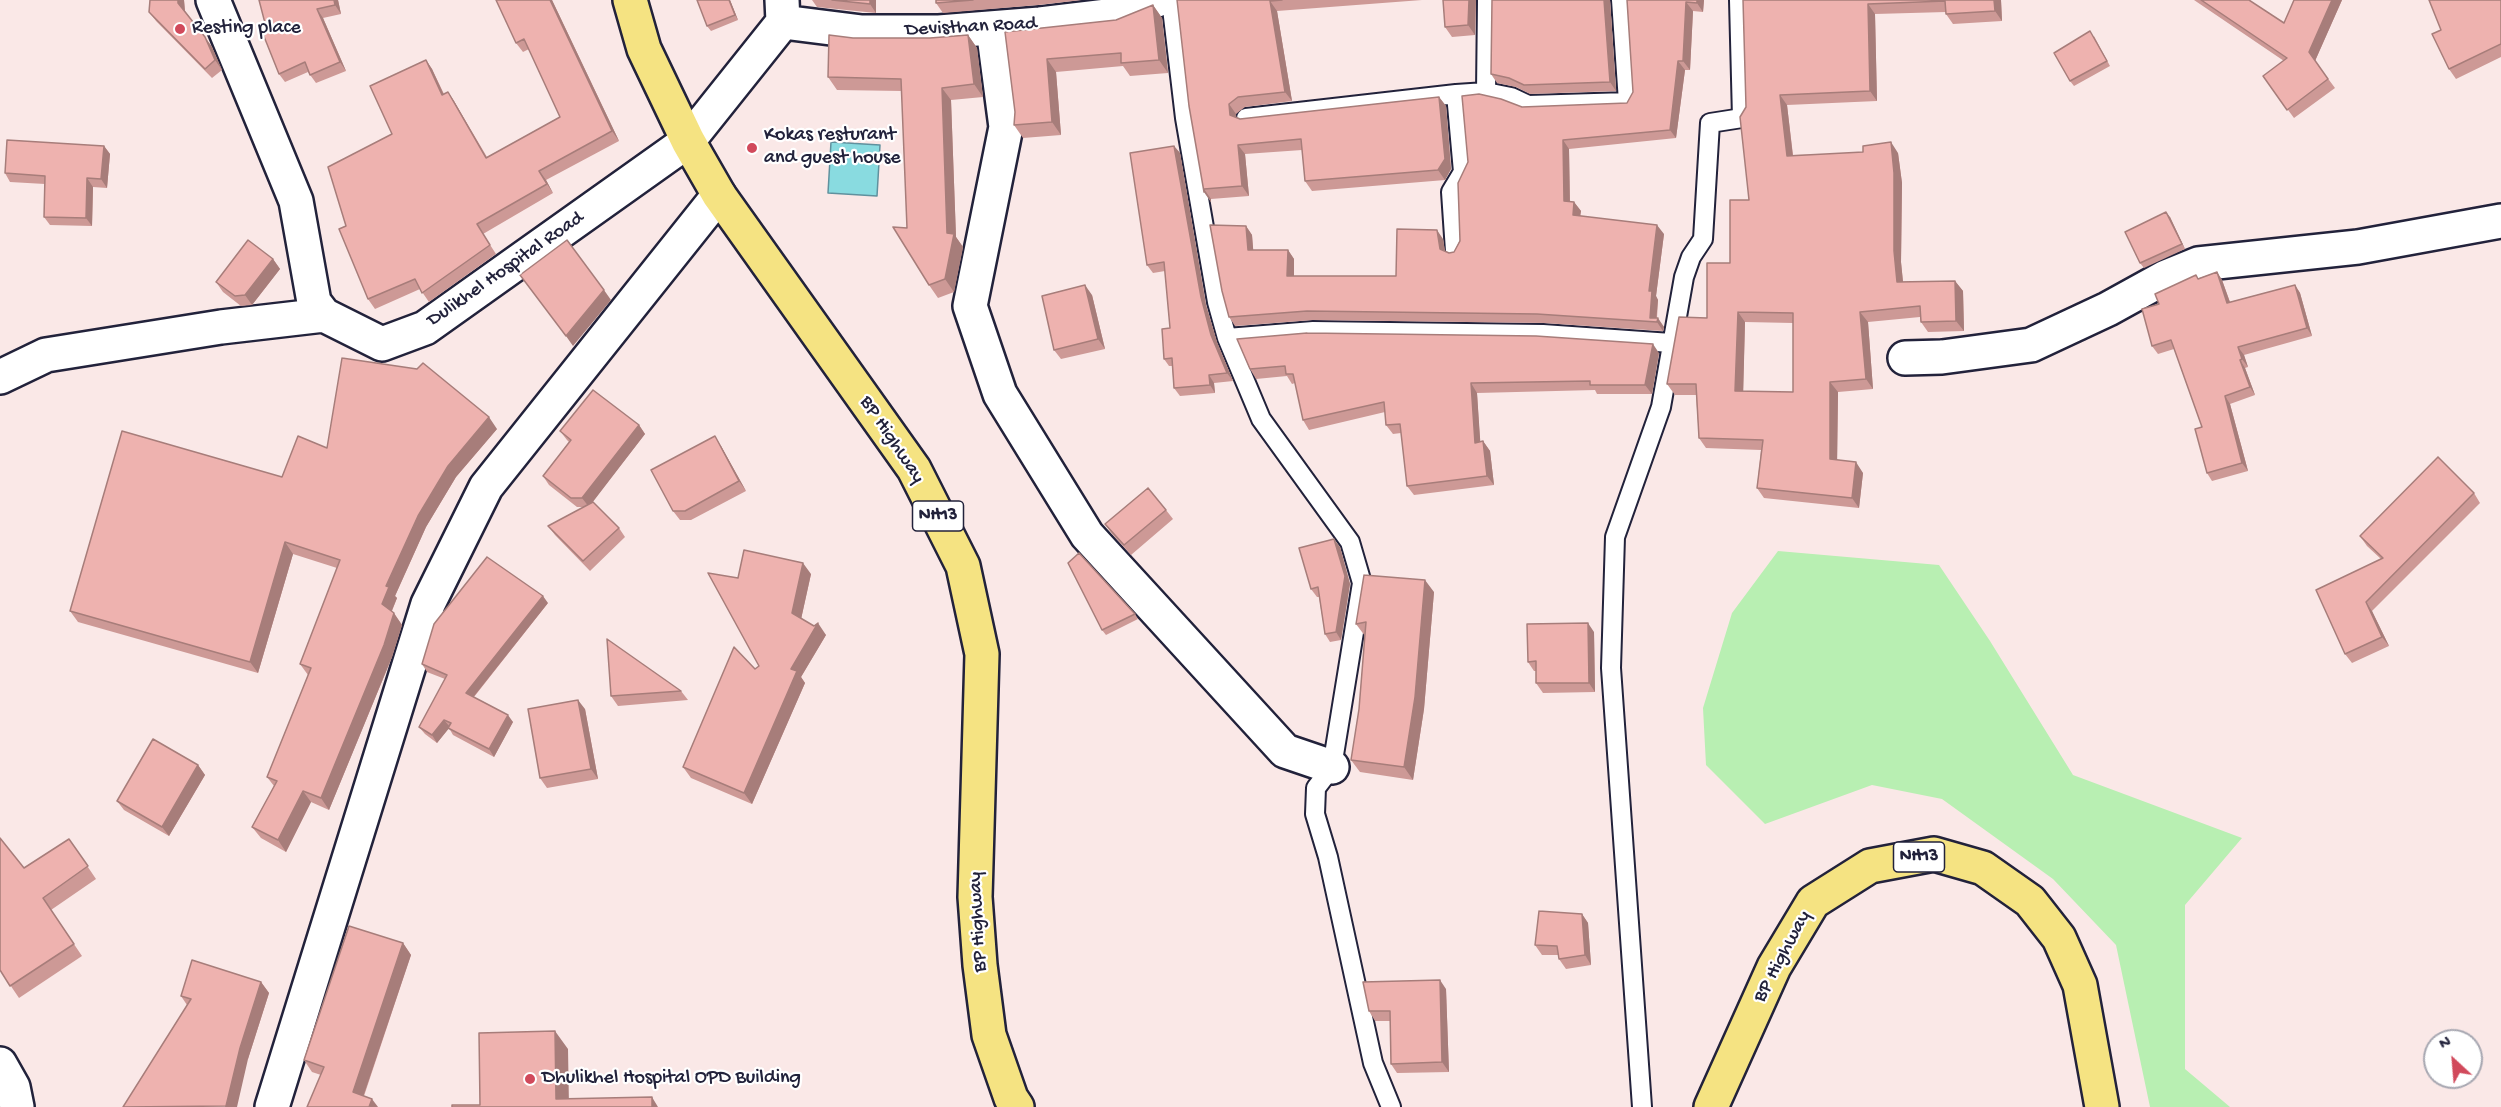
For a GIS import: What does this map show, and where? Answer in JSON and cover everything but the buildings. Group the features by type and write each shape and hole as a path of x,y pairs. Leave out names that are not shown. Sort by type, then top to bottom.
{"highway":[{"name":"BP Highway","path":"630,0 644,49 688,141 719,195 914,469 963,566 982,654 975,897 980,965 989,1035 1011,1098 1017,1107"},
{"name":"BP Highway","path":"1712,1107 1774,967 1813,902 1870,866 1934,854 1983,868 2030,901 2059,938 2080,985 2102,1107"}],"street":[{"path":"0,377 46,355 221,327 324,315 315,302 296,201 213,0"},
{"name":"Devisthan Road","path":"782,11 862,33 939,32 1123,14 1158,0"},
{"name":"Dulikhel Hospital Road","path":"324,315 382,344 425,328 688,141 782,11"},
{"path":"993,28 1006,127 970,306 1000,394 1087,534 1285,751 1332,767"},
{"path":"273,1107 428,604 486,487 719,195"},
{"path":"1905,358 1942,357 2031,345 2198,264 2358,247 2501,221"}],"lane":[{"path":"1171,0 1185,118 1217,302 1227,338 1261,419 1350,542 1362,583 1332,767 1316,788 1315,814 1328,857 1373,1063 1391,1107"},
{"path":"1486,92 1488,1 1491,0"},
{"path":"1246,118 1486,92 1511,97 1528,105 1628,102 1621,0"},
{"path":"1642,1107 1611,668 1615,537 1661,407 1684,277 1703,239 1710,123 1742,118 1739,0"},
{"path":"1455,251 1451,192 1463,172 1456,94"},
{"path":"1227,338 1313,331 1543,334 1671,343"}],"green space":[{"path":"1778,551 1939,565 1990,641 2073,775 2242,838 2185,905 2185,1069 2230,1107 2150,1107 2116,945 2053,879 1942,799 1872,785 1765,824 1706,765 1703,708 1732,613"}],"water":[{"path":"831,142 880,145 877,196 828,193"}],"place":[{"name":"Resting place","path":"180,29"},
{"name":"Kokas resturant and guest house","path":"752,148"},
{"name":"Dhulikhel Hospital OPD Building","path":"530,1079"}]}
